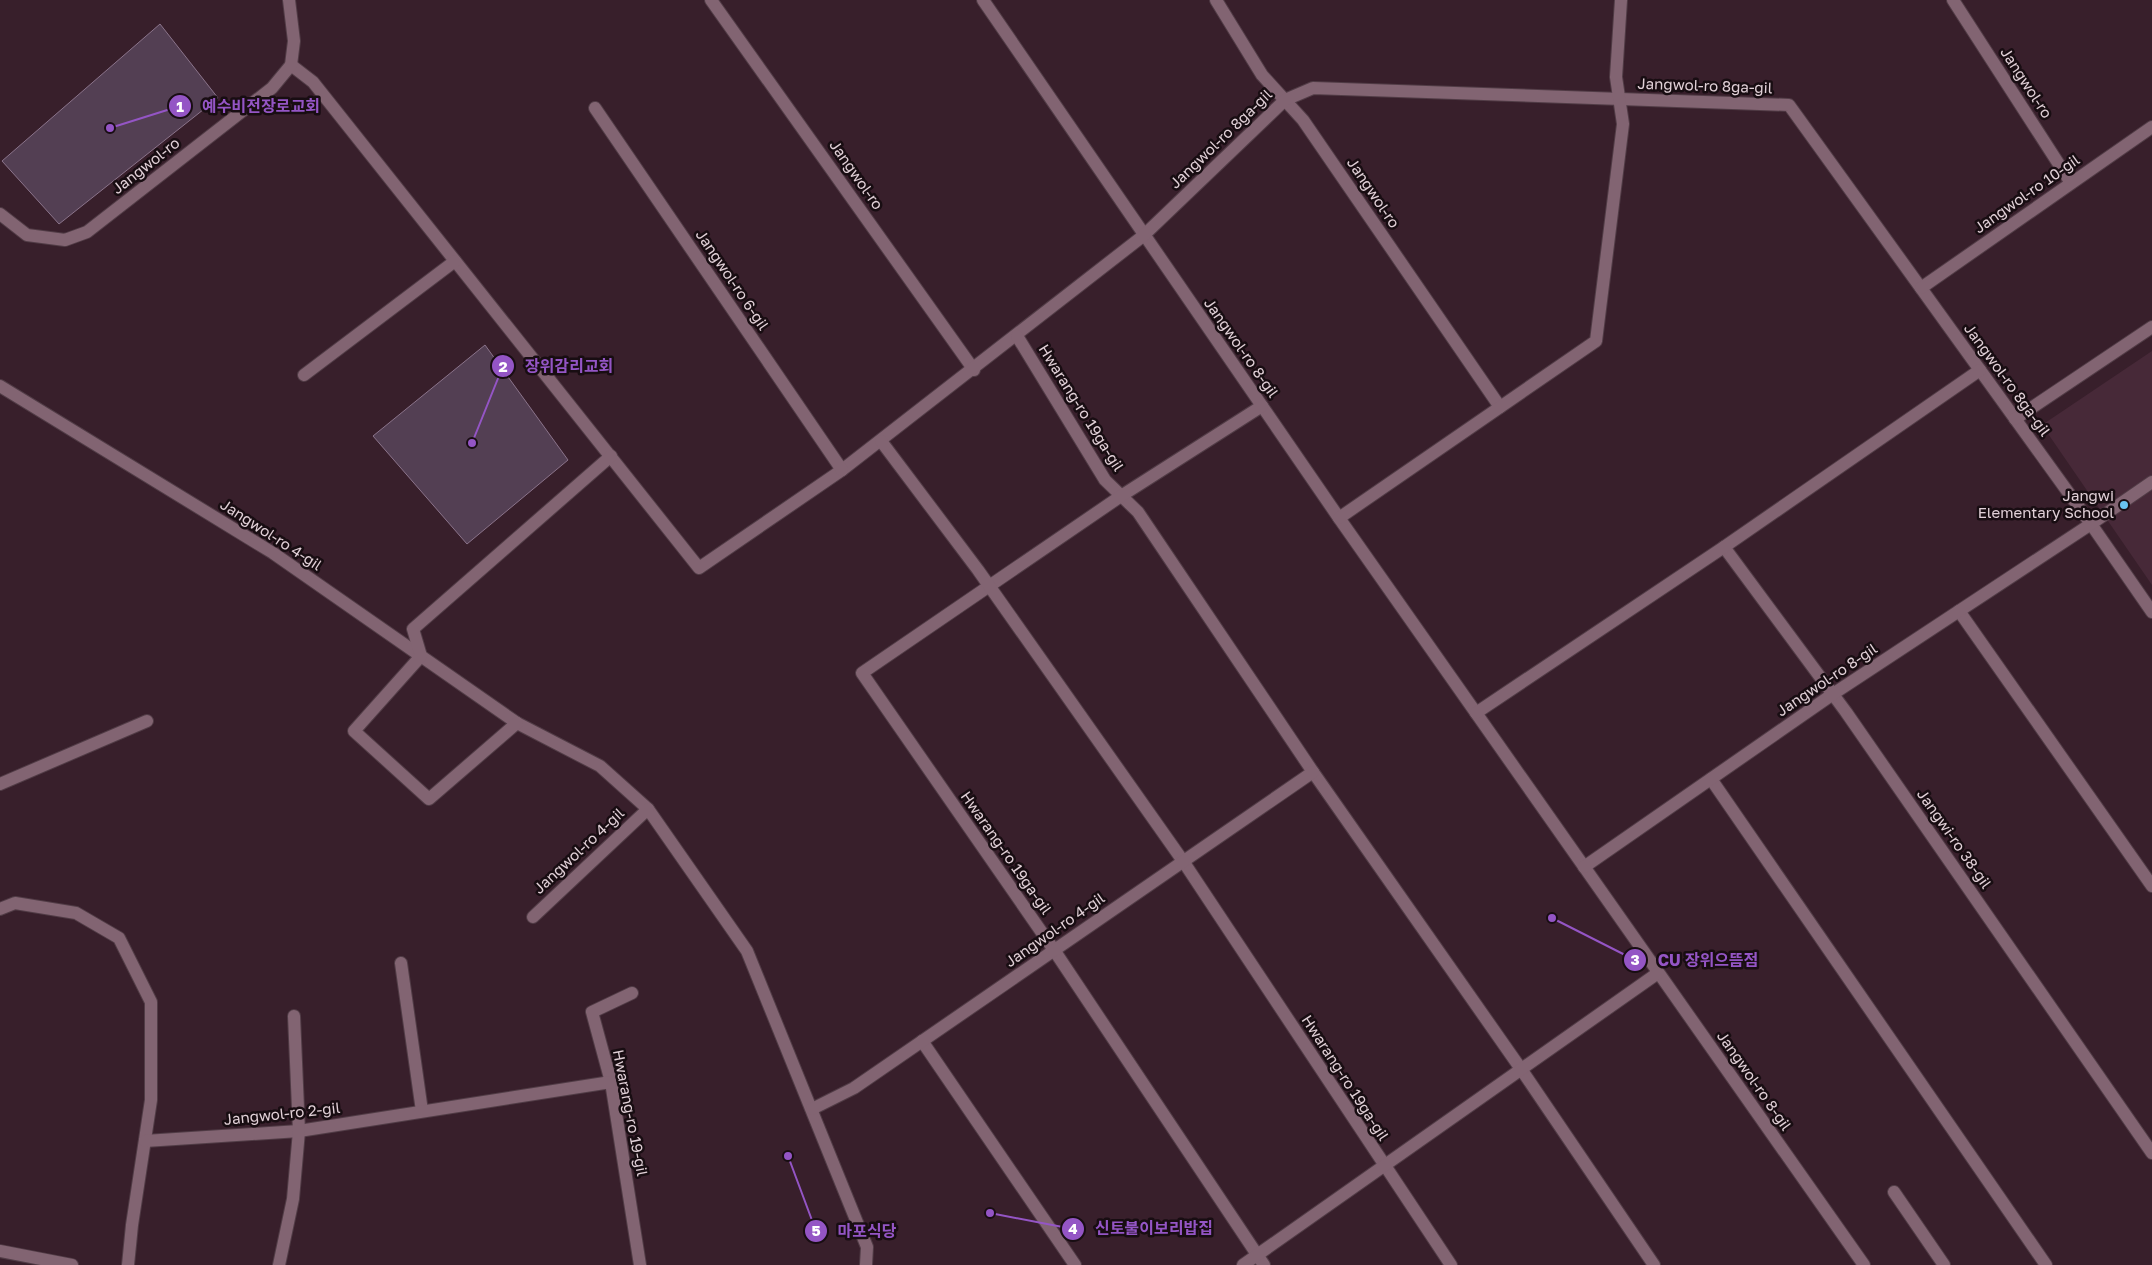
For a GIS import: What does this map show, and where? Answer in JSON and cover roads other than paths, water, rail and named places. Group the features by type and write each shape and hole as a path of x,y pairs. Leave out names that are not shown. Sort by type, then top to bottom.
{"street":[{"path":"289,0 294,41 291,65 313,82 699,568 881,441 1144,236"},
{"name":"Jangwol-ro","path":"711,0 974,370"},
{"name":"Jangwol-ro 8-gil","path":"983,0 1339,518 1864,1265"},
{"name":"Jangwol-ro","path":"1216,0 1262,75 1303,120 1500,407"},
{"path":"1339,518 1596,341 1623,124 1616,76 1621,0"},
{"name":"Jangwol-ro","path":"1953,0 2071,183"},
{"name":"Jangwol-ro","path":"0,214 27,235 65,240 87,232 272,88 291,65"},
{"name":"Jangwol-ro 8ga-gil","path":"1144,236 1285,100 1313,88 1789,105 2091,524 2152,612"},
{"name":"Jangwol-ro 6-gil","path":"595,108 842,470"},
{"name":"Jangwol-ro 10-gil","path":"1921,288 2152,127"},
{"path":"304,375 454,261"},
{"path":"2015,419 2152,328"},
{"name":"Hwarang-ro 19ga-gil","path":"1017,336 1105,480 1138,512 1313,772 1521,1069 1654,1265"},
{"path":"1476,713 1724,547 1980,370"},
{"name":"Jangwol-ro 4-gil","path":"0,386 273,553 517,723 600,766 648,810 748,951 867,1247 866,1265"},
{"name":"Hwarang-ro 19ga-gil","path":"1261,1260 1054,950 862,673 1121,496 1262,406"},
{"name":"Hwarang-ro 19ga-gil","path":"881,441 990,587 1183,862 1451,1265"},
{"path":"517,723 429,799 354,731 420,656 413,629 611,456"},
{"name":"Jangwol-ro 8-gil","path":"1584,866 1833,694 2152,482"},
{"name":"Jangwi-ro 38-gil","path":"1724,547 1833,694 2152,1153"},
{"path":"1959,611 2152,886"},
{"path":"0,784 147,721"},
{"name":"Jangwol-ro 4-gil","path":"812,1110 854,1088 1313,772"},
{"path":"1711,779 2046,1265"},
{"name":"Jangwol-ro 4-gil","path":"532,917 648,810"},
{"path":"0,909 15,903 76,913 119,938 151,1002 151,1100 132,1225 128,1265"},
{"path":"401,963 422,1111"},
{"name":"Hwarang-ro 19ga-gil","path":"1243,1265 1261,1260 1384,1166 1658,973"},
{"name":"Hwarang-ro 19-gil","path":"632,993 592,1012 611,1082 640,1265"},
{"path":"279,1265 293,1199 299,1131 294,1016"},
{"path":"922,1041 1075,1265"},
{"name":"Jangwol-ro 2-gil","path":"145,1141 299,1131 611,1082"},
{"path":"1894,1192 1944,1265"},
{"path":"0,1251 58,1264 72,1265"}],"place":[{"name":"예수비전장로교회","path":"110,128"},
{"name":"장위감리교회","path":"472,443"},
{"name":"Jangwi Elementary School","path":"2124,505"},
{"name":"CU 장위으뜸점","path":"1552,918"},
{"name":"마포식당","path":"788,1156"},
{"name":"신토불이보리밥집","path":"990,1213"}]}
